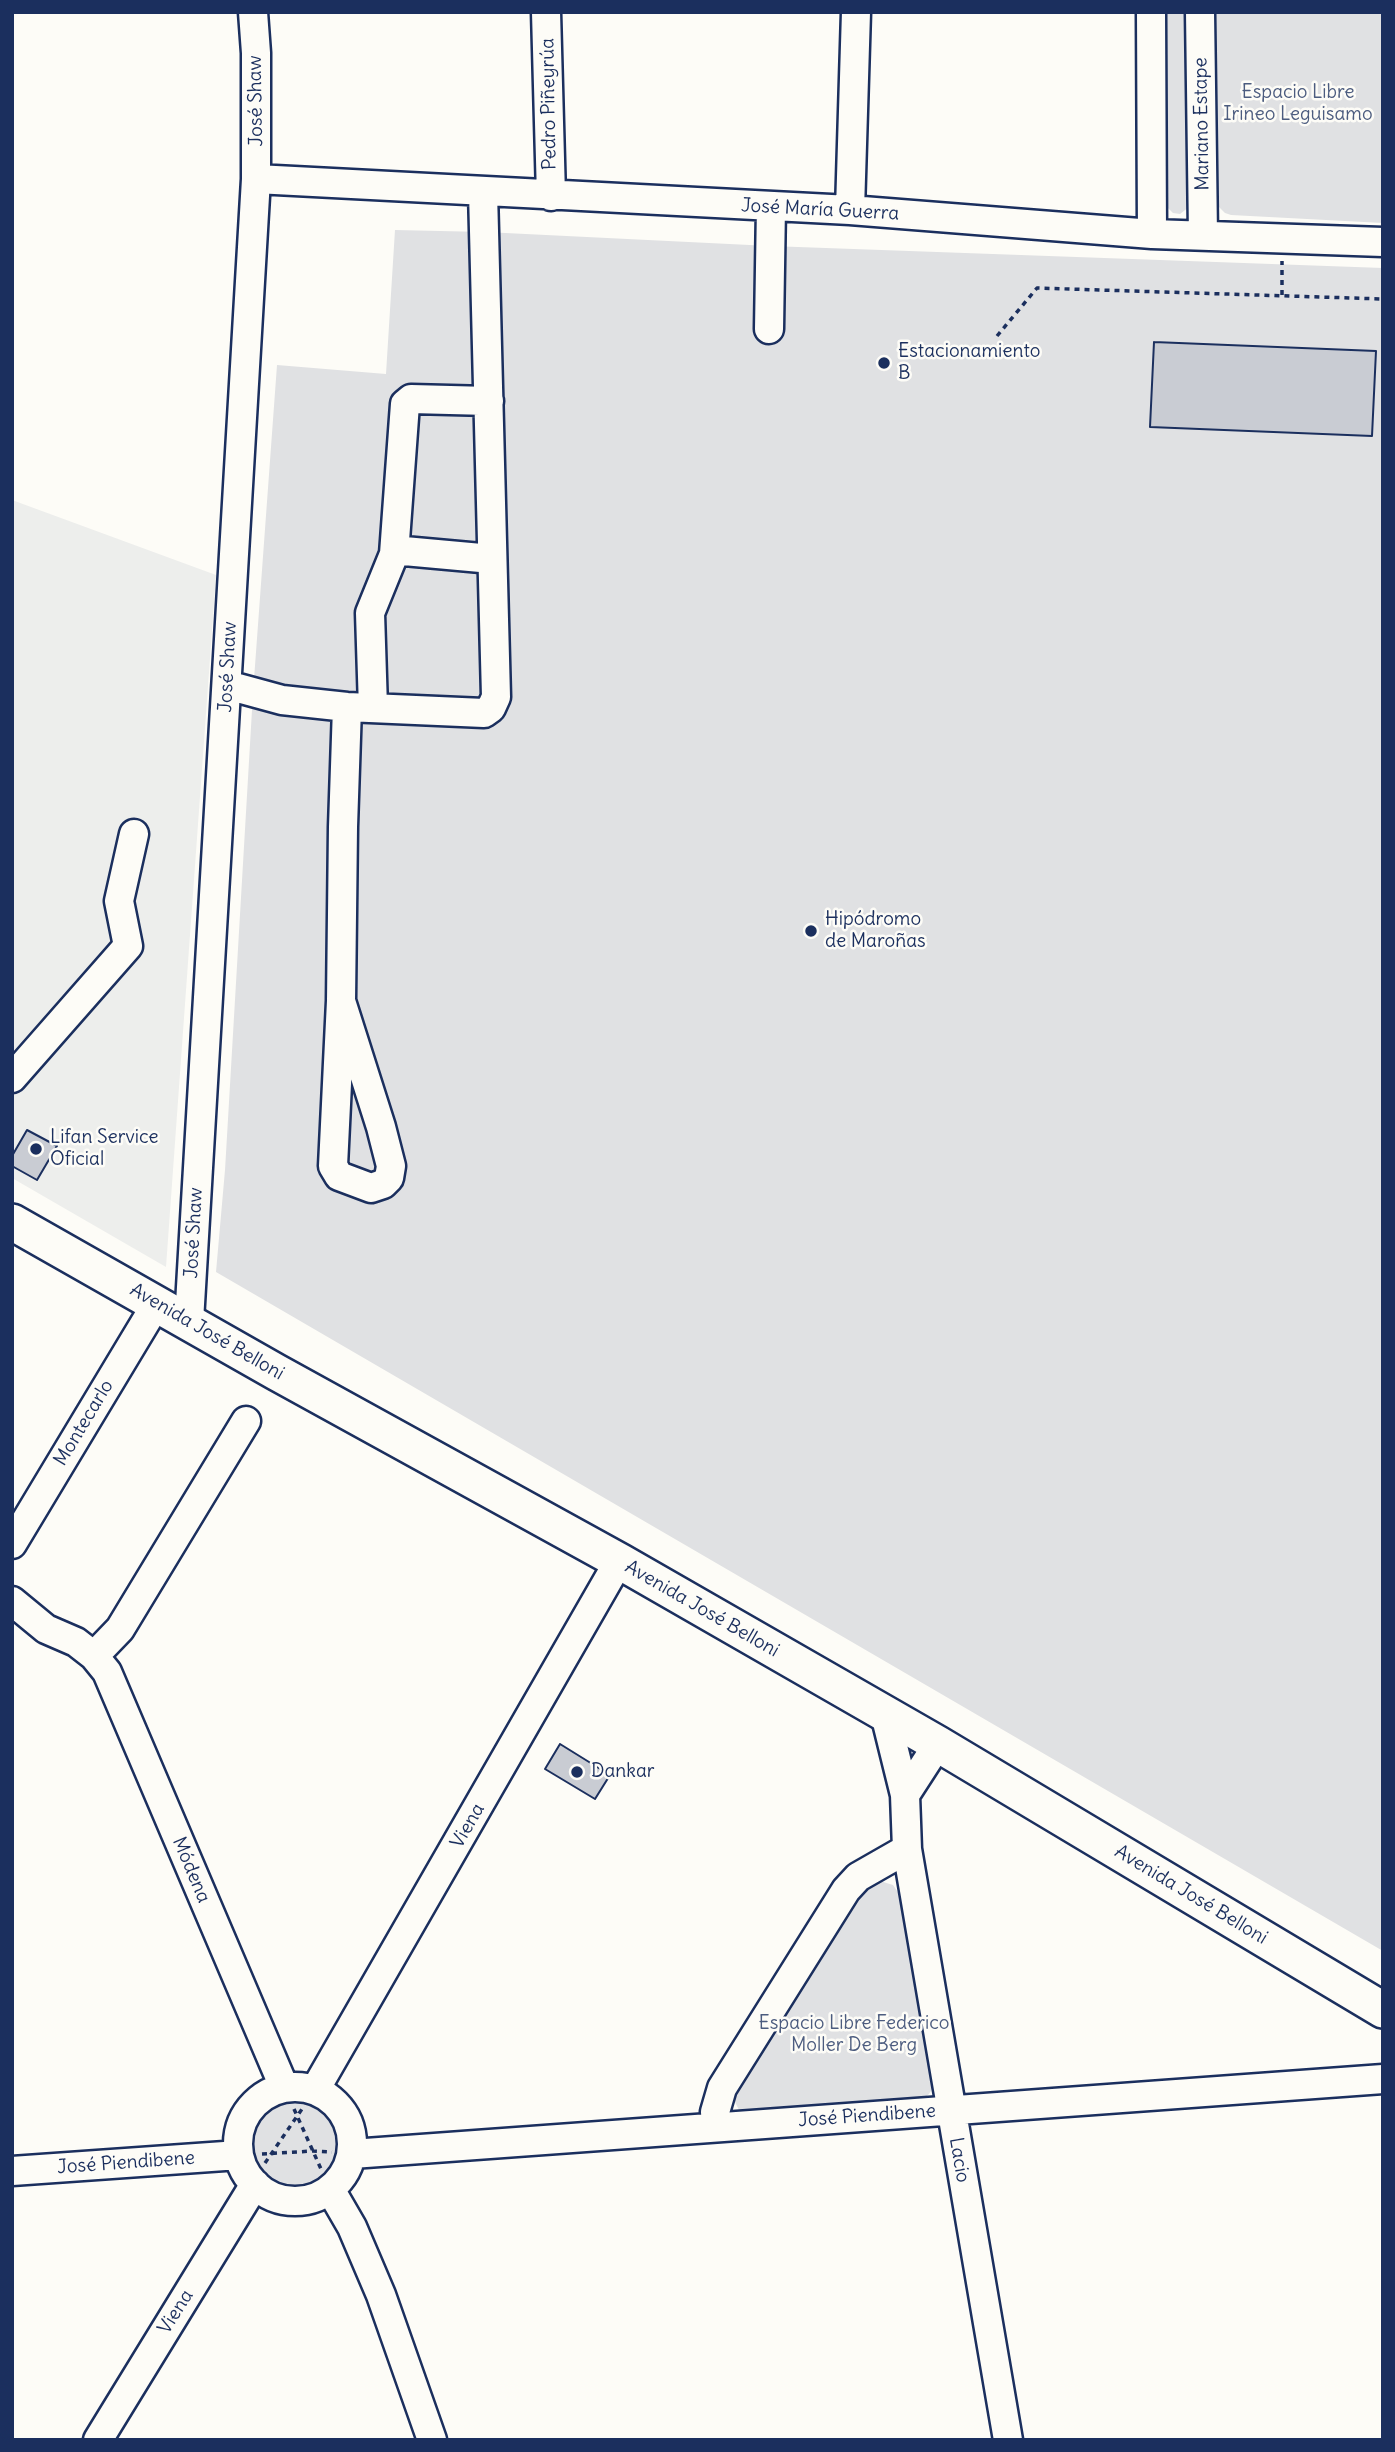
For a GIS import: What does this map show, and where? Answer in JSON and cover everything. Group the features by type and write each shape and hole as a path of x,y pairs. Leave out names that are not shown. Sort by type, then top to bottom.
{"main road":[{"name":"Avenida José Belloni","path":"12,1222 938,1744 1383,2010"}],"street":[{"name":"José Shaw","path":"189,1321 256,179 256,53 253,12"},
{"name":"Pedro Piñeyrúa","path":"547,12 551,196"},
{"path":"850,210 856,12"},
{"path":"1151,12 1152,234"},
{"name":"Mariano Estape","path":"1200,12 1203,235"},
{"name":"José María Guerra","path":"256,179 850,210 1152,234 1383,242"},
{"path":"227,685 282,700 360,708 484,713 491,708 496,697 483,192"},
{"path":"769,329 771,206"},
{"path":"341,1001 391,1166 389,1178 383,1184 371,1188 339,1176 333,1166 341,1001 343,827 370,613 394,554 405,404 411,399 489,401"},
{"path":"394,554 404,551 492,559"},
{"path":"12,1078 128,947 119,901 134,834"},
{"name":"Montecarlo","path":"12,1544 157,1303"},
{"path":"94,1656 120,1629 246,1421"},
{"name":"Viena","path":"315,2090 619,1562"},
{"name":"Módena","path":"12,1601 46,1629 76,1642 94,1656 107,1672 284,2087"},
{"name":"Lacio","path":"885,1714 905,1796 907,1849 1008,2440"},
{"path":"905,1796 938,1744"},
{"path":"716,2126 715,2112 722,2088 846,1890 858,1877 907,1849"},
{"name":"José Piendibene","path":"352,2154 1383,2079"},
{"path":"284,2087 315,2090 327,2096 345,2115 352,2140 352,2154 344,2173 330,2189 318,2196 292,2200 265,2193 248,2176 239,2155 241,2126 248,2112 270,2092 284,2087"},
{"name":"José Piendibene","path":"12,2171 239,2155"},
{"name":"Viena","path":"98,2440 255,2184"},
{"path":"330,2189 352,2227 382,2295 432,2440"}],"path":[{"path":"1282,238 1282,296"},
{"path":"997,336 1037,288 1383,299"},
{"path":"284,2087 330,2189"},
{"path":"255,2184 272,2153 315,2090"},
{"path":"239,2155 313,2151 352,2154"}],"shaded area":[{"path":"12,500 216,575 166,1267 12,1178"}],"green space":[{"path":"1166,12 1188,12 1189,207 1180,214 1173,213 1167,207"},
{"name":"Espacio Libre Irineo Leguisamo","path":"1212,12 1383,12 1383,223 1231,215 1219,207 1215,196"},
{"name":"Hipódromo de Maroñas","path":"395,230 1383,268 1383,1951 216,1272 225,1170 253,693 277,365 386,374"},
{"name":"Espacio Libre Federico Moller De Berg","path":"880,1881 893,1885 902,1898 934,2086 921,2101 746,2114 739,2110 733,2098 736,2090 863,1889"},
{"path":"297,2095 315,2099 329,2109 339,2123 343,2141 339,2159 329,2173 315,2183 297,2187 279,2183 265,2173 255,2159 251,2141 255,2123 265,2109 279,2099"}],"building":[{"path":"1154,342 1376,351 1372,436 1150,427"},
{"name":"Lifan Service Oficial","path":"27,1130 57,1146 37,1180 12,1166 12,1156"},
{"name":"Dankar","path":"560,1744 610,1775 595,1799 545,1769"}],"place":[{"name":"Estacionamiento B","path":"884,363"},
{"name":"Hipódromo de Maroñas","path":"811,931"},
{"name":"Lifan Service Oficial","path":"36,1149"},
{"name":"Dankar","path":"577,1772"}]}
